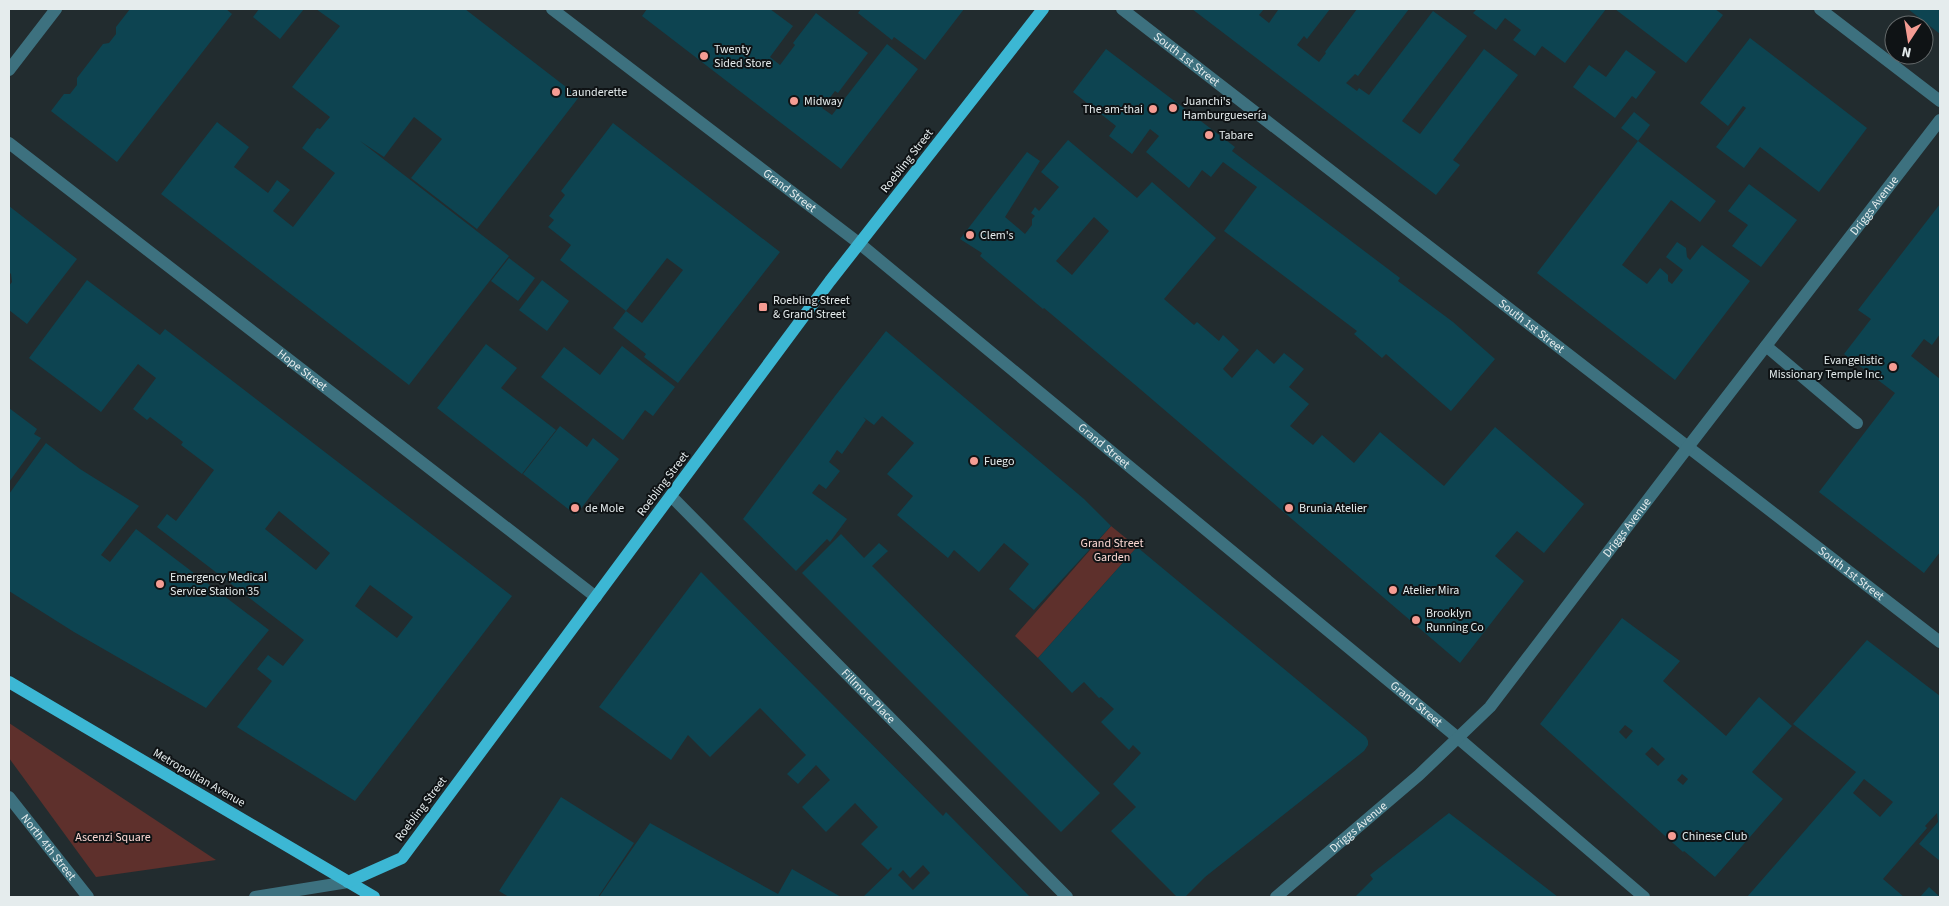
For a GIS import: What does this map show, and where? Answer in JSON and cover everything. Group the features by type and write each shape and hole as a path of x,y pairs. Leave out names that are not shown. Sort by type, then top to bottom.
{"main road":[{"name":"Roebling Street","path":"348,882 402,858 860,244 1042,9"},
{"name":"Metropolitan Avenue","path":"9,682 374,897"}],"street":[{"path":"9,70 56,9"},
{"name":"Grand Street","path":"552,9 860,244 1458,738 1644,897"},
{"name":"South 1st Street","path":"1122,9 1940,642"},
{"path":"1820,9 1940,101"},
{"name":"Driggs Avenue","path":"1276,897 1419,775 1490,707 1940,120"},
{"name":"Hope Street","path":"9,143 596,597"},
{"path":"1766,346 1857,422"},
{"name":"Fillmore Place","path":"671,496 1067,897"},
{"name":"North 4th Street","path":"9,797 88,897"},
{"name":"Roebling Street","path":"256,897 348,882"}],"green space":[{"name":"Grand Street Garden","path":"1111,526 1137,547 1038,658 1015,636"},
{"name":"Ascenzi Square","path":"9,723 216,860 96,877 9,758"}],"building":[{"path":"130,9 226,9 232,14 117,162 51,111 64,94 70,94 77,85 77,78 103,44 109,43 116,34 116,27"},
{"path":"259,9 304,9 280,39 253,17"},
{"path":"316,9 465,9 579,97 477,229 411,178 442,139 414,117 384,157 360,141 509,256 409,385 161,194 217,122 249,147 234,167 268,193 277,180 290,190 273,211 293,227 335,173 302,148 317,128 320,129 330,117 292,87 340,26"},
{"path":"647,9 770,9 793,26 770,57 780,65 795,45 793,43 816,13 868,53 838,93 835,91 822,108 832,115 887,44 918,69 841,169 642,16"},
{"path":"861,9 964,9 925,60 894,37 892,40 858,13"},
{"path":"1192,9 1264,9 1259,15 1269,23 1277,9 1330,9 1307,39 1304,36 1297,45 1319,62 1357,9 1409,9 1358,76 1355,74 1346,83 1357,91 1359,88 1369,95 1433,11 1467,36 1402,121 1420,134 1484,49 1518,75 1453,160 1460,165 1436,195"},
{"path":"1477,9 1606,9 1565,63 1542,46 1535,56 1513,40 1521,30 1505,18 1496,30 1473,13"},
{"path":"1615,9 1715,9 1723,15 1686,63"},
{"path":"1908,9 1940,9 1940,34 1934,29 1934,15 1916,15"},
{"path":"1750,38 1867,128 1819,192 1760,147 1744,168 1716,147 1746,108 1743,106 1728,126 1700,103"},
{"path":"1106,49 1235,147 1232,151 1400,278 1398,281 1453,322 1495,359 1451,411 1386,354 1382,358 1354,334 1357,331 1224,231 1257,187 1223,162 1211,177 1202,170 1189,188 1146,152 1159,136 1150,129 1132,154 1109,136 1116,126 1073,92"},
{"path":"1626,50 1656,72 1636,99 1632,96 1615,118 1573,87 1589,65 1606,77"},
{"path":"1634,112 1650,125 1638,141 1621,128"},
{"path":"613,123 780,252 678,383 644,357 646,354 613,328 626,311 560,260 571,245 548,227 554,220 549,216 565,195 561,191","holes":["667,258 683,270 642,323 626,311"]},
{"path":"1068,140 1137,198 1152,182 1216,238 1164,299 1194,325 1197,322 1219,341 1223,335 1239,350 1223,369 1232,378 1257,349 1274,364 1284,353 1304,369 1289,387 1309,404 1290,426 1313,445 1322,435 1354,463 1380,432 1444,486 1495,427 1584,504 1544,553 1517,531 1495,556 1524,581 1460,663 1140,389 980,256 982,253 960,239 1027,152 1040,161 1005,217 1025,234 1032,225 1032,219 1035,216 1031,213 1035,207 1039,211 1059,187 1041,172","holes":["1094,217 1109,231 1072,275 1056,261"]},
{"path":"1638,141 1716,201 1700,222 1671,200 1622,265 1647,284 1660,268 1668,275 1668,281 1672,284 1683,270 1666,257 1677,242 1686,248 1687,257 1690,260 1702,245 1750,281 1675,380 1537,273"},
{"path":"1749,184 1797,220 1761,267 1732,246 1748,225 1728,211"},
{"path":"1940,204 1940,334 1932,345 1924,339 1911,356 1940,379 1940,552 1924,573 1819,492 1895,393 1844,354 1871,319 1858,310"},
{"path":"9,206 77,259 27,324 9,310 9,286 12,282 9,272"},
{"path":"509,258 535,278 518,301 491,281"},
{"path":"87,280 160,335 165,329 512,596 355,801 237,727 272,681 257,669 268,655 283,666 304,640 157,527 167,514 176,521 214,470 181,445 183,442 150,417 147,420 133,409 156,378 138,364 101,412 29,358","holes":["279,511 330,553 316,570 265,529","370,585 413,617 397,638 355,606"]},
{"path":"542,280 569,301 547,331 519,310"},
{"path":"886,331 1084,499 1111,526 1034,610 1009,589 1029,564 1004,543 979,572 954,550 948,558 897,515 913,496 887,474 914,443 882,416 874,425 863,417 866,420 842,454 837,450 829,462 840,471 826,489 819,484 812,493 847,519 830,542 827,539 796,571 743,519"},
{"path":"486,344 517,368 501,388 556,430 522,474 437,408"},
{"path":"622,346 675,387 653,416 645,410 623,440 541,377 564,347 600,375"},
{"path":"9,408 37,429 34,434 41,438 9,482"},
{"path":"560,426 587,447 593,438 619,459 576,515 523,474"},
{"path":"46,443 80,469 139,506 101,555 110,562 136,529 269,630 206,708 74,632 9,591 9,494"},
{"path":"841,534 864,558 879,543 888,551 872,566 1100,793 1061,832 802,573"},
{"path":"1137,547 1366,737 1368,741 1364,751 1205,877 1185,897 1177,897 1111,831 1136,807 1113,784 1141,753 1133,745 1129,750 1101,722 1114,709 1101,697 1099,698 1084,682 1072,693 1038,658"},
{"path":"701,572 943,816 946,812 1030,897 863,897 892,869 891,867 888,870 861,844 878,827 855,803 826,832 802,807 830,780 816,765 798,784 787,774 806,755 760,708 710,757 688,735 671,760 599,707","holes":["923,865 930,873 913,890 898,875 903,870 910,878"]},
{"path":"1622,618 1680,661 1663,681 1726,736 1759,697 1792,726 1752,772 1783,799 1715,877 1683,852 1540,724","holes":["1625,725 1633,731 1626,739 1619,732","1652,747 1665,759 1658,766 1645,754","1682,774 1688,779 1683,785 1677,780"]},
{"path":"1867,640 1940,696 1940,861 1919,844 1938,822 1937,813 1925,826 1927,828 1883,879 1904,897 1747,897 1856,772 1793,724","holes":["1864,779 1893,802 1880,817 1853,793"]},
{"path":"561,797 634,843 598,897 509,897 499,891"},
{"path":"1449,813 1558,897 1355,897 1373,879 1370,875"},
{"path":"650,823 778,894 792,869 841,897 599,897"},
{"path":"1929,887 1940,897 1920,897"}],"place":[{"name":"Twenty Sided Store","path":"704,56"},
{"name":"Launderette","path":"556,92"},
{"name":"Midway","path":"794,101"},
{"name":"Juanchi's Hamburguesería","path":"1173,108"},
{"name":"The am-thai","path":"1153,109"},
{"name":"Tabare","path":"1209,135"},
{"name":"Clem's","path":"970,235"},
{"name":"Roebling Street & Grand Street","path":"763,307"},
{"name":"Evangelistic Missionary Temple Inc.","path":"1893,367"},
{"name":"Fuego","path":"974,461"},
{"name":"de Mole","path":"575,508"},
{"name":"Brunia Atelier","path":"1289,508"},
{"name":"Emergency Medical Service Station 35","path":"160,584"},
{"name":"Atelier Mira","path":"1393,590"},
{"name":"Brooklyn Running Co","path":"1416,620"},
{"name":"Chinese Club","path":"1672,836"}]}
